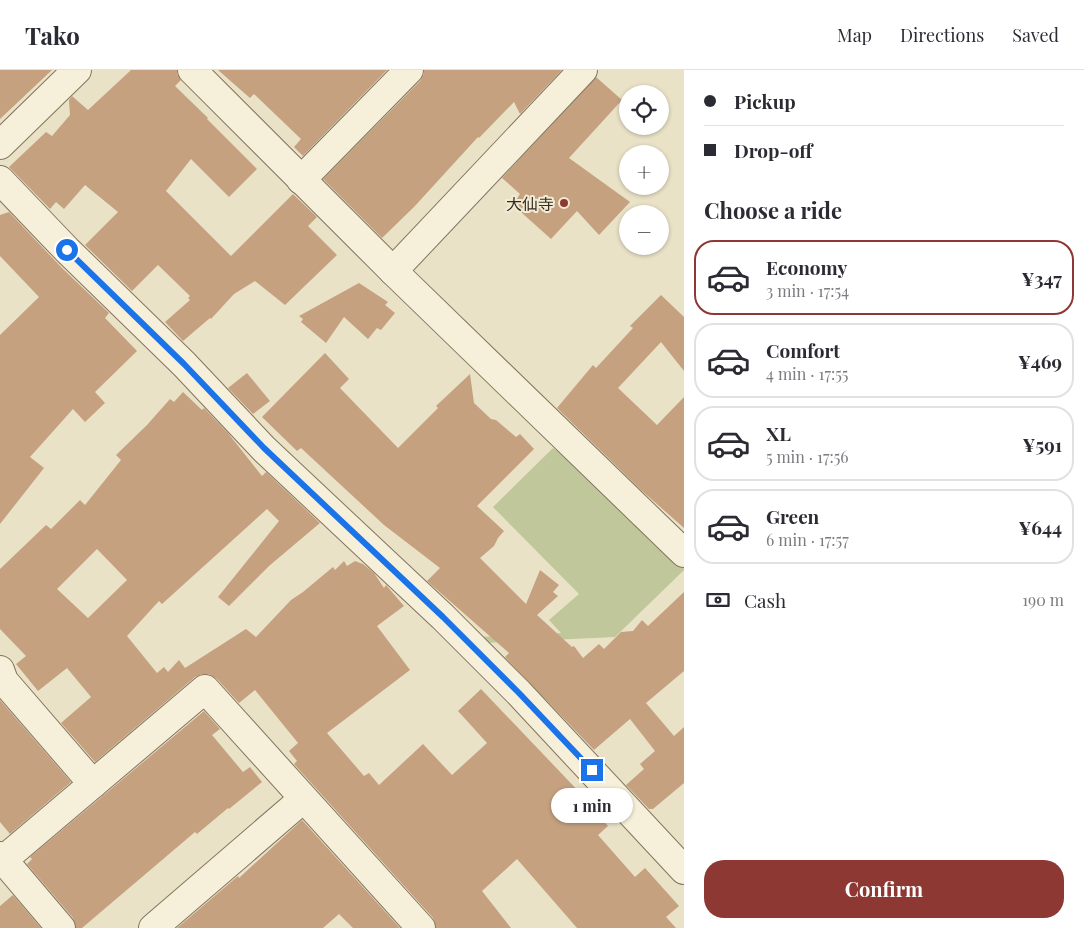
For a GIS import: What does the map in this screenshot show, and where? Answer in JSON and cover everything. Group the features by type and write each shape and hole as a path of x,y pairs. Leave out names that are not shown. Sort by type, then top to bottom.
{"street":[{"path":"0,145 77,70"},
{"path":"192,70 300,180 684,553"},
{"path":"300,180 409,70"},
{"path":"393,271 583,70"},
{"path":"0,180 67,250 184,364 264,448 443,617 519,693 684,870"},
{"path":"1,679 93,784"},
{"path":"60,928 1,858 93,784 205,689 421,928"},
{"path":"153,928 303,799"}],"green space":[{"path":"560,447 684,567 684,570 615,637 484,643 479,637 561,633 549,620 579,594 493,507 553,448 556,450"}],"building":[{"path":"0,70 52,70 0,119"},
{"path":"131,70 177,70 181,80 175,86 257,169 229,197 191,159 166,191 231,256 293,194 317,217 308,226 337,255 285,305 255,281 234,294 211,319 183,341 165,322 190,300 188,298 190,296 158,265 132,291 85,245 118,212 85,185 64,209 56,202 50,209 9,167 46,132 52,136 70,115 69,100 72,96 88,110"},
{"path":"218,70 387,70 303,156 294,147 301,139 254,94 250,98"},
{"path":"424,70 562,70 520,114 514,102 382,238 323,179 420,81"},
{"path":"596,77 619,97 619,103 569,158 630,202 627,205 619,205 619,214 599,235 577,211 551,239 513,205 520,194 502,178"},
{"path":"9,212 62,268 109,313 105,318 137,351 95,392 105,403 85,422 73,409 30,457 44,468 0,524 0,335 39,297 0,256 0,215"},
{"path":"359,283 388,302 385,305 395,313 381,330 377,328 368,339 344,317 326,343 301,322 303,319 299,316"},
{"path":"661,295 684,317 684,371 661,342 618,388 657,425 684,397 684,528 641,490 557,408 593,365 596,368 633,328 630,326"},
{"path":"325,353 349,379 340,388 398,448 438,408 436,406 470,374 474,403 491,419 496,420 516,437 520,434 534,449 477,506 504,531 494,546 480,558 526,604 540,570 559,585 553,592 558,596 537,615 572,647 574,646 583,658 599,644 604,649 621,632 633,631 642,620 648,626 684,592 684,671 646,703 674,736 684,727 684,783 653,809 649,809 626,785 644,769 640,764 655,751 630,719 594,750 505,657 509,653 427,581 440,568 384,525 301,448 297,451 262,417"},
{"path":"247,373 270,401 253,414 228,388"},
{"path":"183,392 202,410 204,408 228,433 262,476 266,472 320,523 269,566 229,606 218,597 279,521 267,509 162,604 159,601 127,636 157,673 164,667 168,672 179,660 185,668 246,629 256,637 291,600 333,567 335,570 344,561 347,566 355,561 363,564 374,573 384,588 386,585 404,606 377,626 410,670 327,733 364,776 369,773 379,785 423,744 452,775 487,743 458,711 481,689 584,797 582,798 608,826 598,835 635,877 645,868 679,906 666,917 676,928 577,928 517,859 482,891 511,928 436,928 433,918 294,764 297,761 289,751 298,743 255,690 239,703 217,679 209,674 195,677 95,762 61,723 91,697 67,668 38,691 16,664 26,656 0,629 0,569 46,525 51,529 80,500 85,505 121,460 116,455 170,399 174,402","holes":["97,549 127,580 88,618 57,589"]},
{"path":"0,700 71,782 10,834 0,822"},
{"path":"204,711 220,729 212,735 243,772 250,767 262,782 197,834 195,832 82,928 76,928 73,918 27,864 32,859 30,857"},
{"path":"302,820 400,928 353,928 339,914 323,928 177,928 238,876 239,878"},
{"path":"13,895 41,928 0,928 0,906"}],"place":[{"name":"大仙寺","path":"564,203"}],"route":[{"path":"67,250 184,364 264,448 443,617 592,770"}]}
